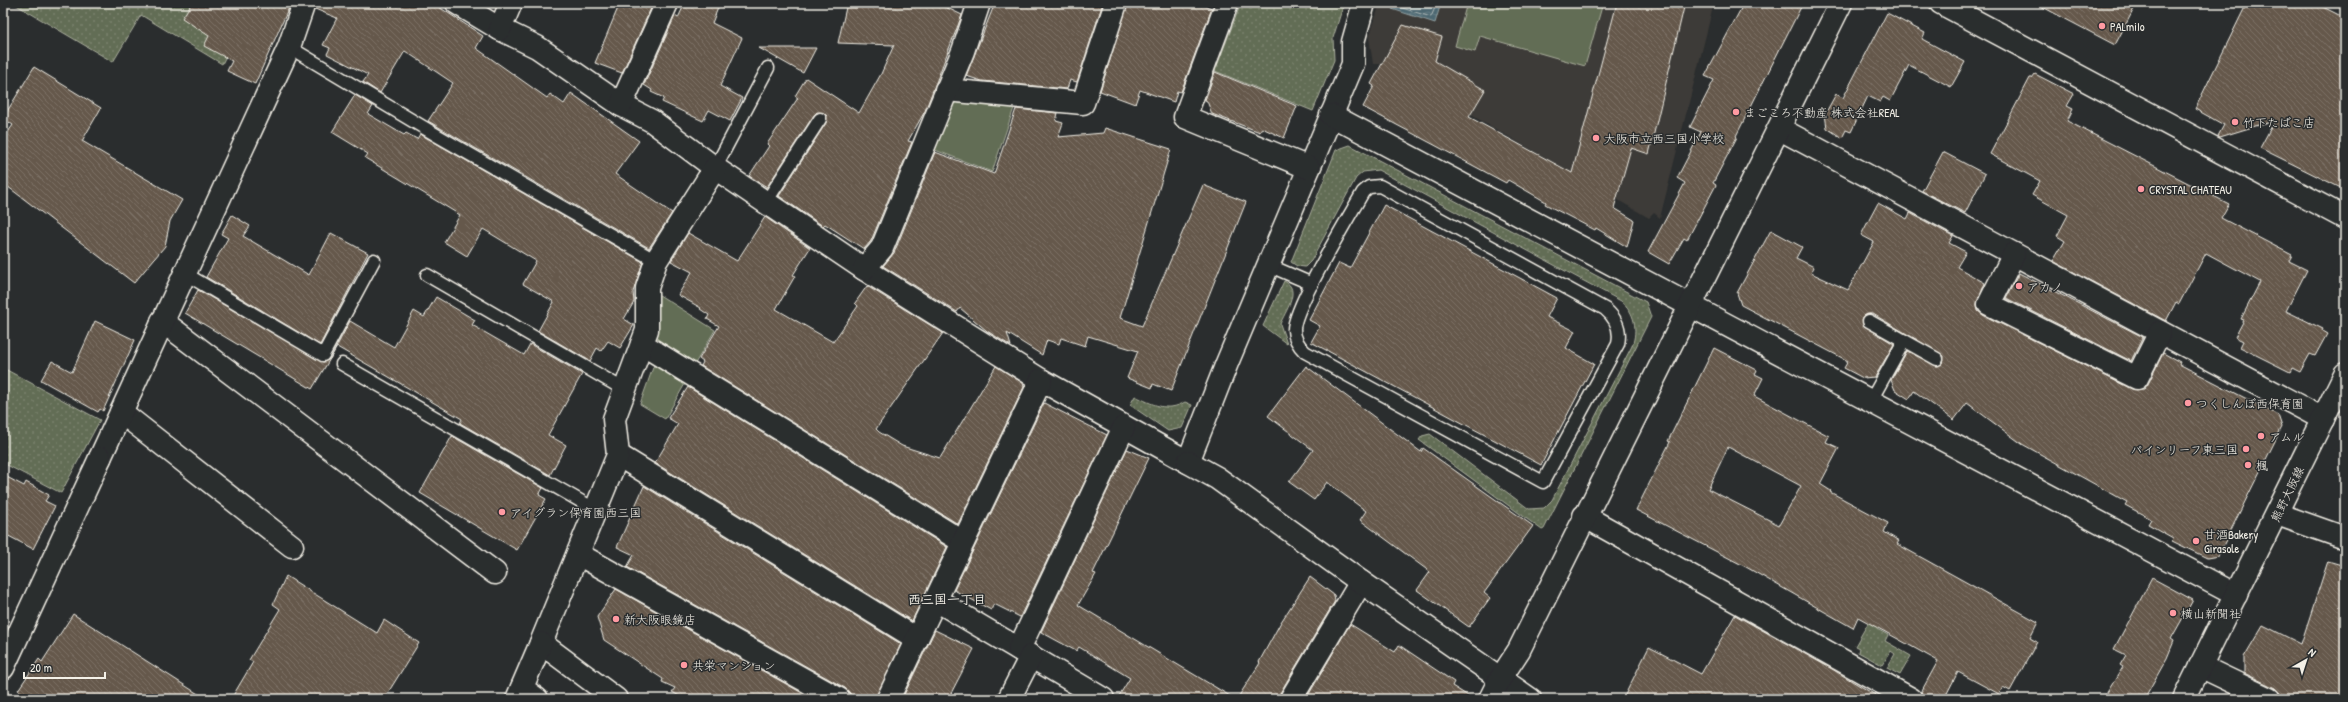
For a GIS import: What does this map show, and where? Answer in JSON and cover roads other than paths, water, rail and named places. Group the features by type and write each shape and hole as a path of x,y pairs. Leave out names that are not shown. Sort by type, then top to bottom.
{"street":[{"path":"3,668 289,47 304,3"},
{"path":"457,3 500,29 537,47 621,105 652,121 715,168 864,269 1041,380 1217,478 1361,582 1530,699"},
{"path":"500,29 511,3"},
{"path":"621,105 667,3"},
{"path":"864,269 882,248 963,51 979,3"},
{"path":"946,90 1083,102 1116,3"},
{"path":"1227,3 1185,117 1309,168"},
{"path":"1188,462 1352,64 1353,42 1364,3"},
{"path":"1490,699 1500,679 1519,650 1689,306 1780,129 1841,3"},
{"path":"1941,3 2345,218"},
{"path":"1331,115 2236,596"},
{"path":"1780,129 2323,419"},
{"path":"526,695 541,643 618,455 614,419 646,330 647,288 656,261 715,168"},
{"path":"2014,254 1989,304 2137,378 2160,332"},
{"path":"162,321 495,573"},
{"path":"642,344 964,542"},
{"name":"熊野大阪線","path":"2184,699 2277,514 2345,374"},
{"path":"888,699 1041,380"},
{"path":"121,412 292,546"},
{"path":"1009,699 1025,652 1124,427"},
{"path":"618,455 917,639"},
{"path":"2277,514 2345,538"},
{"path":"1584,516 1911,699"},
{"path":"578,554 839,699"},
{"path":"1291,699 1361,582"},
{"path":"936,600 1103,699"},
{"path":"541,643 616,699"},
{"path":"2200,666 2270,699"}],"lane":[{"path":"289,47 438,136 656,261"},
{"path":"715,168 768,68"},
{"path":"766,202 820,119"},
{"path":"1380,186 1605,309 1616,322 1619,331 1618,344 1543,482 1305,352 1296,340 1294,326 1312,284 1363,192 1369,187 1380,186"},
{"path":"184,273 323,355 374,260"},
{"path":"1268,265 1312,284"},
{"path":"427,275 625,390"},
{"path":"1869,321 1937,359"},
{"path":"1870,402 1904,341"},
{"path":"342,364 596,510"}],"water":[{"path":"1394,3 1441,3 1435,23 1392,9"}],"place":[{"name":"PALmiIo","path":"2102,26"},
{"name":"まごころ不動産 株式会社REAL","path":"1736,112"},
{"name":"竹下たばこ店","path":"2235,122"},
{"name":"大阪市立西三国小学校","path":"1596,138"},
{"name":"CRYSTAL CHATEAU","path":"2141,189"},
{"name":"アカノ","path":"2019,286"},
{"name":"つくしんぼ西保育園","path":"2188,403"},
{"name":"アムル","path":"2261,436"},
{"name":"パインリーフ東三国","path":"2246,449"},
{"name":"楓","path":"2248,465"},
{"name":"アイグラン保育園西三国","path":"502,512"},
{"name":"甘酒Bakery Girasole","path":"2196,541"},
{"name":"横山新聞社","path":"2173,613"},
{"name":"新大阪眼鏡店","path":"616,619"},
{"name":"共栄マンション","path":"684,665"}],"district":[{"name":"西三国一丁目","path":"947,599"}]}
